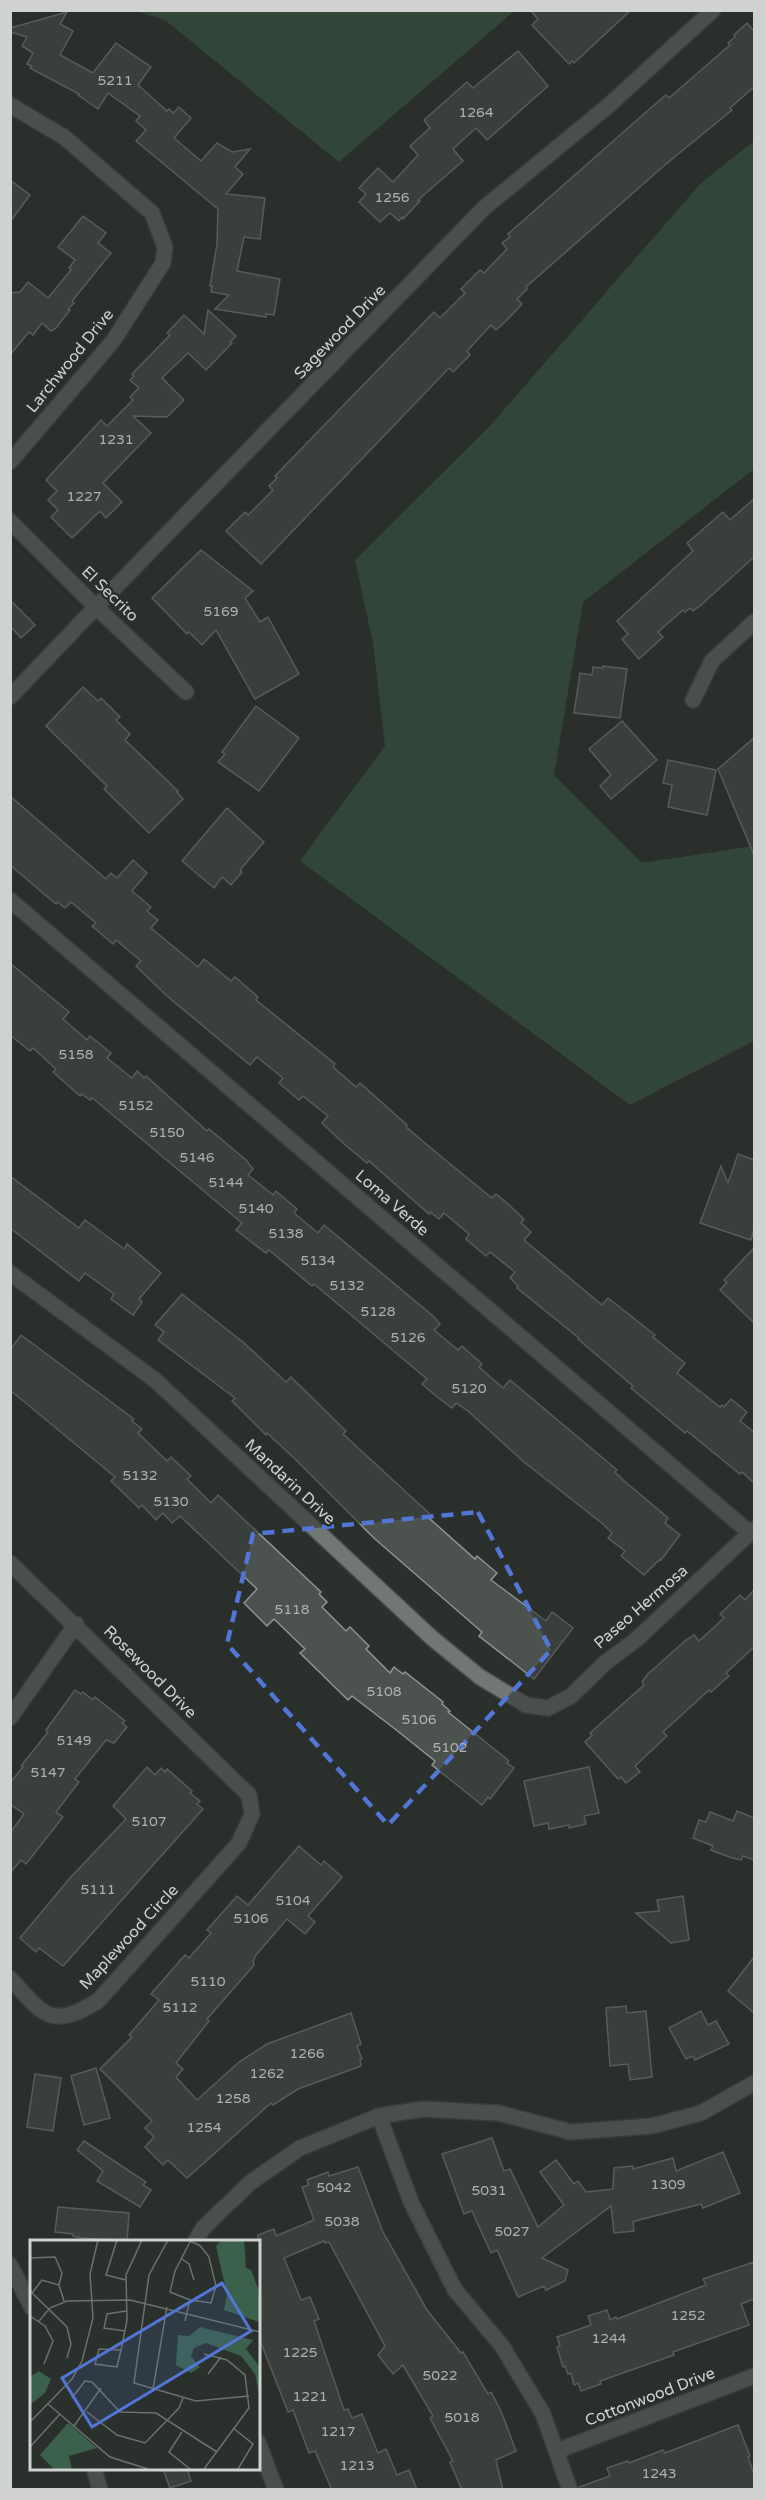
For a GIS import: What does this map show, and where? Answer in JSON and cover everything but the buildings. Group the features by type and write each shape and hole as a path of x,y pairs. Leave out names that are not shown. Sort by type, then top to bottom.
{"street":[{"name":"Sagewood Drive","path":"10,697 484,208 608,106 713,10"},
{"name":"Larchwood Drive","path":"10,105 64,137 152,213 165,247 163,264 113,341 10,462"},
{"name":"El Secrito","path":"10,521 186,692"},
{"path":"693,700 712,661 754,622"},
{"name":"Loma Verde","path":"10,900 752,1531"},
{"name":"Mandarin Drive","path":"10,1273 155,1380 432,1638 480,1677 526,1705 548,1708"},
{"name":"Paseo Hermosa","path":"548,1708 571,1696 605,1663 637,1639 752,1531"},
{"name":"Rosewood Drive","path":"10,1563 76,1624 249,1795 252,1814"},
{"path":"10,1718 76,1624"},
{"name":"Maplewood Circle","path":"10,1978 37,2007 58,2018 77,2014 98,2001 239,1843 252,1814"},
{"path":"196,2240 203,2228 251,2182 300,2148 379,2116 423,2109 498,2114 571,2132 652,2126 701,2113 754,2083"},
{"path":"379,2116 411,2202 455,2290 502,2346 543,2414 570,2490"},
{"path":"10,2265 30,2304"},
{"name":"Cottonwood Drive","path":"557,2451 754,2376"},
{"path":"260,2447 276,2490"},
{"path":"94,2470 100,2490"}],"highlighted area":[{"path":"478,1512 551,1650 388,1825 227,1644 253,1534"}],"green space":[{"path":"514,10 339,162 165,20 136,11"},
{"path":"754,141 754,469 583,602 554,775 642,863 754,846 754,1041 630,1105 300,861 385,746 373,643 355,560 489,427 701,183"}]}
